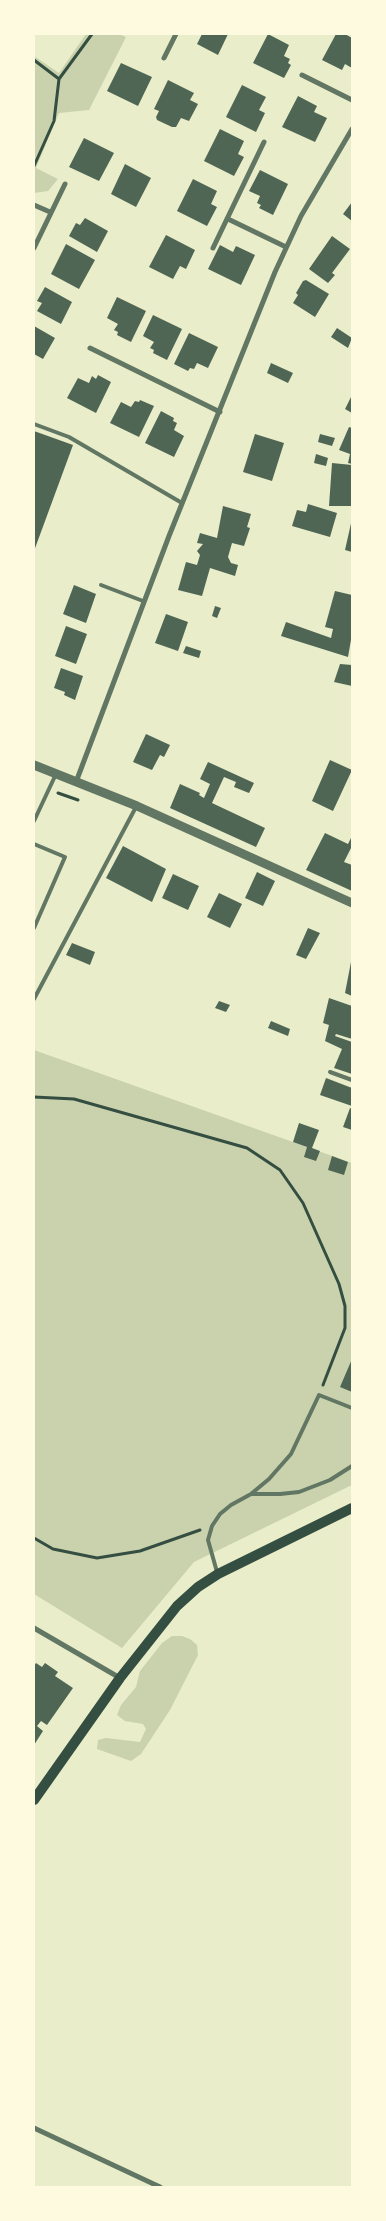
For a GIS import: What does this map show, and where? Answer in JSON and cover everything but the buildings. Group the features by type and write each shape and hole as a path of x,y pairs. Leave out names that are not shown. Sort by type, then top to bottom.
{"main road":[{"path":"34,1800 120,1678 177,1606 198,1587 218,1574 352,1508"}],"street":[{"path":"164,58 176,34"},
{"path":"302,75 352,100"},
{"path":"76,782 182,503 286,247 352,129"},
{"path":"213,248 264,142"},
{"path":"34,248 65,184"},
{"path":"34,205 50,212"},
{"path":"228,219 286,247"},
{"path":"90,348 220,412"},
{"path":"34,765 137,806 352,903"},
{"path":"34,1628 120,1678"},
{"path":"34,2128 160,2187"}],"lane":[{"path":"34,424 69,437 182,503"},
{"path":"101,585 144,601"},
{"path":"34,821 56,774"},
{"path":"34,999 137,806"},
{"path":"34,844 65,857 34,928"},
{"path":"330,1072 352,1080"},
{"path":"218,1574 208,1540 212,1526 220,1514 231,1505 251,1494 269,1479 291,1454 319,1395 352,1408"},
{"path":"251,1494 299,1492 330,1480 352,1466"}],"path":[{"path":"34,166 54,121 60,79 92,34"},
{"path":"34,60 60,79"},
{"path":"34,1097 74,1099 247,1148 280,1170 303,1202 339,1284 345,1306 345,1328 319,1395"},
{"path":"34,1538 53,1550 97,1558 140,1551 212,1526"}],"green space":[{"path":"86,34 119,34 126,37 89,110 59,113 36,168 58,179 48,191 34,193 34,56 59,73"},
{"path":"34,1050 352,1163 352,1485 194,1562 122,1648 34,1594"},
{"path":"172,1636 182,1636 190,1639 197,1645 198,1655 170,1710 141,1754 131,1761 97,1749 98,1740 106,1738 140,1742 146,1729 143,1724 125,1721 117,1715 121,1705 136,1687 140,1671 162,1643"}]}
